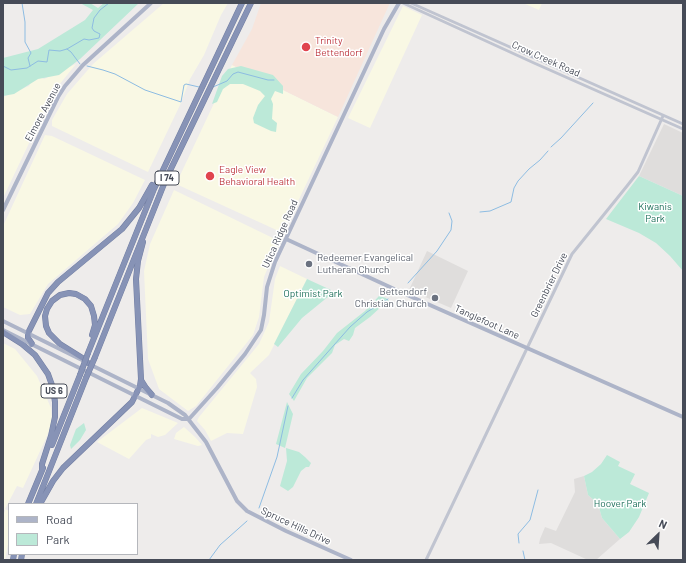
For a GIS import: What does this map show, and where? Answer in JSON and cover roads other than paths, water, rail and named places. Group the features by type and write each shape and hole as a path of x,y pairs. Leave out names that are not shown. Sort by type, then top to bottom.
{"highway":[{"name":"I 74","path":"28,503 80,374 86,363 87,353 162,169 242,3"},
{"name":"I 74","path":"36,503 154,208 178,152 251,3"},
{"path":"32,344 28,339 28,333 48,293 58,282 122,229 139,208 162,169"},
{"path":"41,503 50,485 63,468 132,402 139,388 141,379 136,274 140,254 153,217 154,208"},
{"path":"86,363 84,359 53,338 48,330 45,319 47,309 52,301 60,295 69,293 80,295 87,301 92,310 94,316 94,328 87,353"},
{"name":"US 6","path":"3,331 35,355 48,374 53,388 55,417 51,436 42,464 42,470"},
{"path":"141,379 152,395"}],"main road":[{"name":"Elmore Avenue","path":"3,210 58,97 65,86 83,65 152,3"},
{"name":"Utica Ridge Road","path":"189,419 245,354 261,330 270,277 286,239 378,42 399,3"},
{"name":"Tanglefoot Lane","path":"286,239 405,294 683,417"},
{"name":"Spruce Hills Drive","path":"3,321 139,388 179,410 189,419 206,442 237,501 247,512 351,560"},
{"path":"3,331 136,395 182,419 189,419"}],"street":[{"name":"Crow Creek Road","path":"403,3 534,63 662,117 683,124"},
{"name":"Crow Creek Road","path":"411,3 662,117 683,129"},
{"name":"Greenbrier Drive","path":"426,560 572,254 638,172 662,117"}],"waterway":[{"path":"22,3 25,22 25,42 31,53 28,58 30,66"},
{"path":"3,66 11,70 27,68 38,61 47,62 49,50 60,51 67,49 84,39 89,40 99,38 100,34 92,28 94,18 100,10 109,3"},
{"path":"67,49 80,64"},
{"path":"87,66 115,74 145,90 181,102 184,85 186,84 199,87"},
{"path":"213,87 227,81 233,74 238,72 268,80 274,80"},
{"path":"551,147 593,103"},
{"path":"480,212 490,211 511,202 514,188 518,181 548,151"},
{"path":"408,283 437,251 451,230 452,221 449,213"},
{"path":"292,398 303,380 350,327 367,312 388,299"},
{"path":"259,508 277,457 288,406"},
{"path":"519,543 518,534 530,520 538,490"},
{"path":"209,560 220,545 247,521"},
{"path":"523,551 525,560"}],"place":[{"name":"Trinity Bettendorf","path":"306,47"},
{"name":"Eagle View Behavioral Health","path":"210,176"},
{"name":"Redeemer Evangelical Lutheran Church","path":"309,264"},
{"name":"Bettendorf Christian Church","path":"435,298"}],"park label":[{"name":"Kiwanis Park","path":"655,212"},
{"name":"Optimist Park","path":"313,294"},
{"name":"Hoover Park","path":"620,504"}]}
